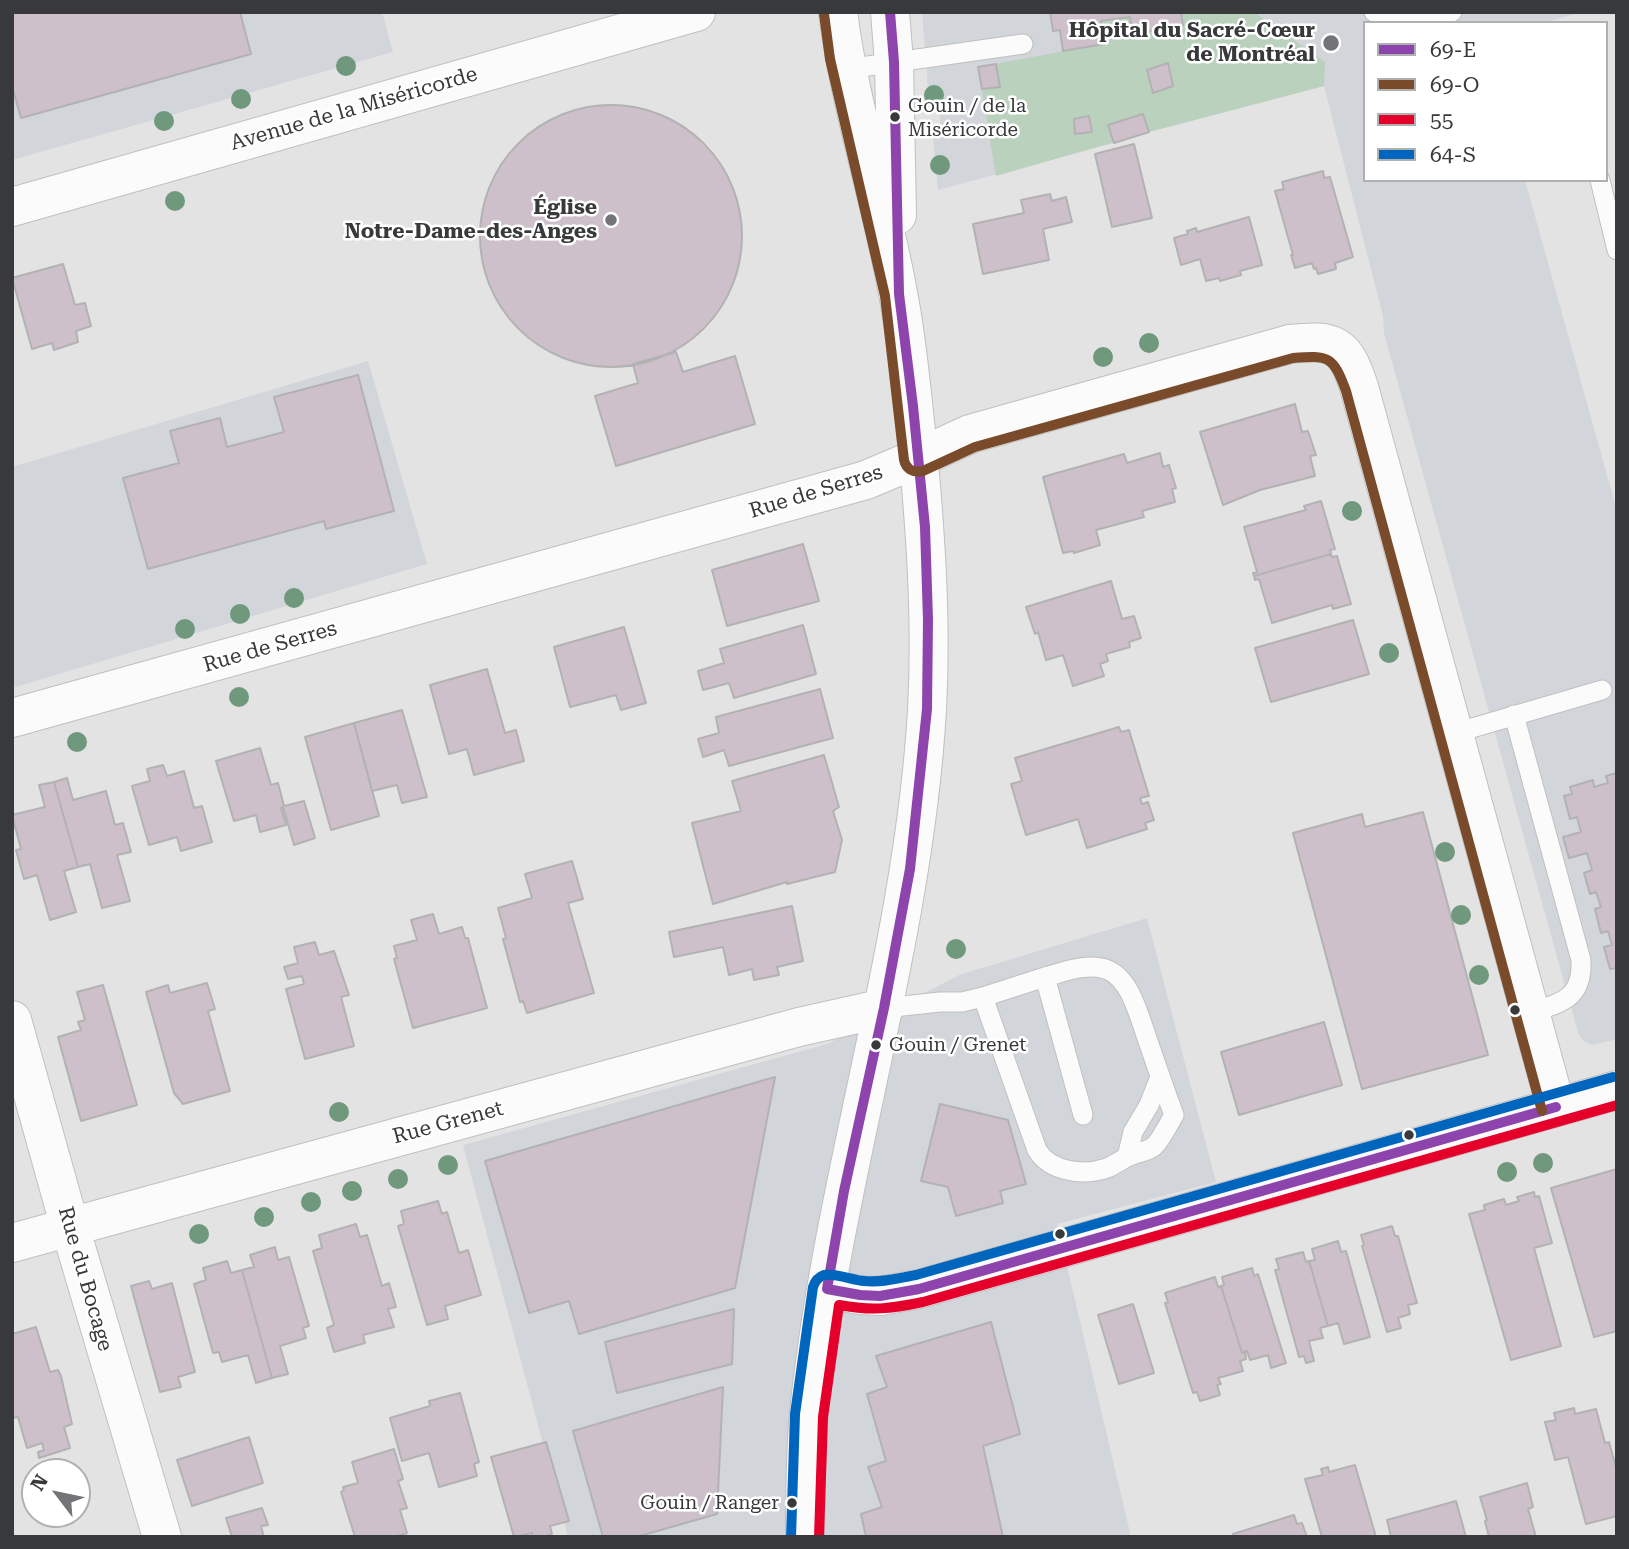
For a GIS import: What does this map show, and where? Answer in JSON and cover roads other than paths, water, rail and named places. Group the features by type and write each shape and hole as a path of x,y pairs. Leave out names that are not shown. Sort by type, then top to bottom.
{"street":[{"name":"Avenue de la Miséricorde","path":"12,207 696,12"},
{"path":"838,12 847,69 899,294"},
{"path":"805,1537 809,1416 827,1289 910,869 927,709 925,527 899,294 894,62 890,12"},
{"name":"Rue de Serres","path":"12,718 852,484 970,434 1290,344 1319,342 1331,345 1347,357 1360,387 1556,1107"},
{"name":"Rue Grenet","path":"12,1243 799,1027 884,1007"},
{"name":"Rue du Bocage","path":"12,1020 69,1227 162,1537"},
{"path":"827,1289 880,1296 919,1289 1617,1090"}],"lane":[{"path":"1374,12 1401,16 1443,15 1452,12"},
{"path":"847,69 1023,44"},
{"path":"1600,182 1617,250"},
{"path":"1455,733 1602,690"},
{"path":"1514,715 1581,960 1581,972 1574,990 1564,1001 1531,1012"},
{"path":"884,1007 962,1002 1086,967 1108,970 1118,977 1131,996 1174,1115 1153,1147 1091,1172 1078,1172 1051,1164 1040,1155 983,997"},
{"path":"1045,977 1083,1115"},
{"path":"1127,1157 1133,1132 1149,1105 1160,1077"}],"place":[{"name":"Hôpital du Sacré-Cœur de Montréal","path":"1331,43"},
{"name":"Gouin / de la Miséricorde","path":"895,117"},
{"name":"Église Notre-Dame-des-Anges","path":"611,220"},
{"name":"Gouin / Grenet","path":"876,1045"},
{"name":"Gouin / Ranger","path":"792,1503"}]}
